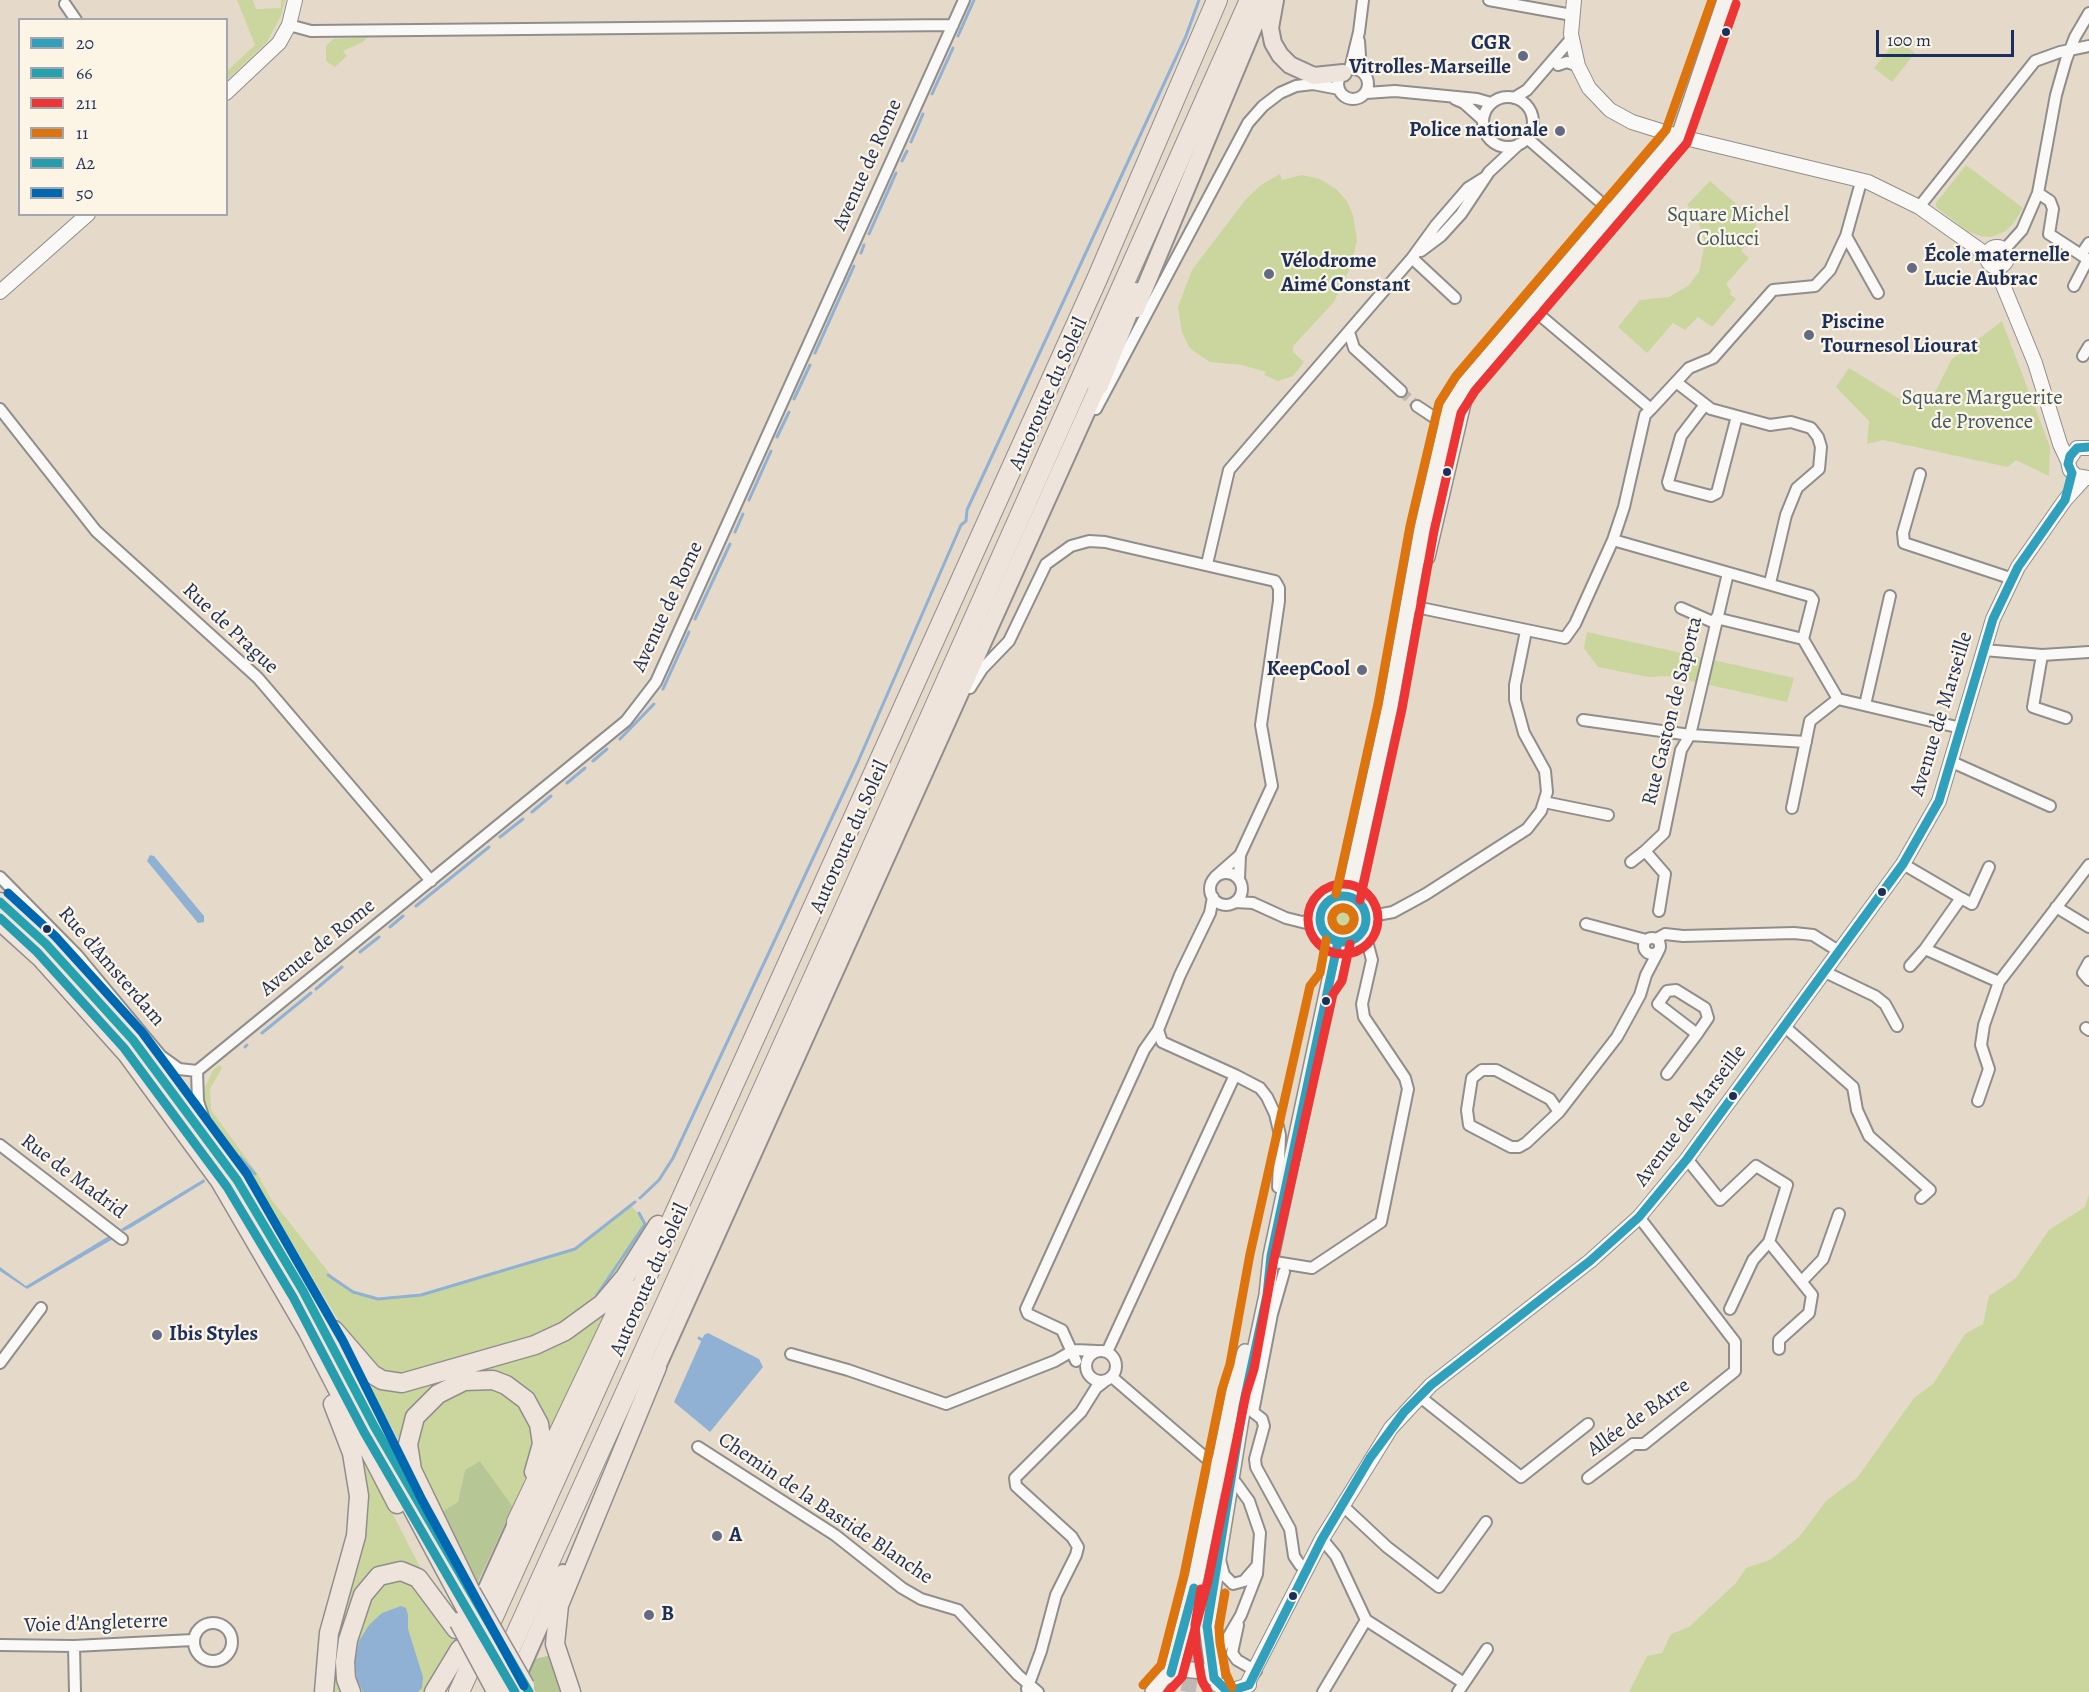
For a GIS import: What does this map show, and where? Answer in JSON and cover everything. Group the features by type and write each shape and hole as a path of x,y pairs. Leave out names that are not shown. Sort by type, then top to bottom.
{"highway":[{"name":"Autoroute du Soleil","path":"459,1692 1097,279 1217,0"},
{"name":"Autoroute du Soleil","path":"507,1691 838,924 1250,0"},
{"path":"1098,385 1241,23"},
{"path":"0,902 46,944 95,996 173,1090 268,1230 374,1426 463,1612"},
{"path":"0,921 40,958 127,1054 214,1174 249,1229 507,1691"},
{"path":"517,1522 658,1226 711,1119 754,1041"},
{"path":"303,1291 372,1374 391,1382 414,1382 535,1345 576,1325 609,1297 658,1226"},
{"path":"249,1229 340,1419 356,1473 359,1496 356,1536 329,1633 324,1692"},
{"path":"571,1692 555,1644 559,1605 657,1366"},
{"path":"507,1691 483,1666 415,1477 408,1444 411,1425 423,1406 452,1385 478,1379 506,1385 526,1400 536,1417 541,1434 540,1455 522,1500 517,1522"},
{"path":"351,1692 346,1679 345,1662 348,1640 363,1595 379,1576 401,1571 418,1578 463,1612"},
{"path":"434,1692 460,1649"}],"main road":[{"path":"507,1691 657,1366 1098,385 1154,267 1265,0"},
{"path":"1275,0 1270,28 1273,43 1280,55 1290,64 1314,76 1346,71"},
{"path":"1348,897 1390,706 1422,529 1452,417 1481,376 1668,161 1674,151 1677,136 1725,0"},
{"path":"1390,706 1416,608 1452,417 1450,408 1465,384 1677,136"},
{"path":"1348,897 1360,904 1363,933 1338,942 1331,939 1321,920 1324,907 1334,898 1348,897"},
{"path":"1152,1690 1177,1671 1234,1391 1271,1256 1338,942"},
{"path":"1177,1671 1213,1678 1207,1626 1246,1413 1278,1187"},
{"path":"1242,1367 1216,1504 1216,1521 1246,1413"},
{"path":"441,1692 517,1522"}],"street":[{"path":"228,91 269,54 289,25 295,0"},
{"name":"Avenue de Rome","path":"197,1071 626,721 651,691 964,0"},
{"path":"1363,0 1359,32 1361,71 1369,81 1395,91"},
{"path":"1574,0 1572,43 1578,66 1589,88 1610,110 1632,122 1677,136 1868,182 1919,207 1987,255 1990,266 1996,268 2006,263 2007,257 2004,250 1995,247 1987,255"},
{"path":"1494,1 1572,15"},
{"path":"65,4 75,18"},
{"path":"2004,250 2022,230 2038,193 2056,95 2070,50 2089,13"},
{"path":"289,25 303,30 322,31 953,25"},
{"path":"1359,32 1346,71 1338,81 1339,89 1345,97 1354,100 1366,93 1395,91 1447,95 1491,103 1502,98 1514,98 1527,90 1572,43"},
{"path":"1486,175 1523,141 1533,123 1528,107 1533,94 1558,65 1572,43"},
{"path":"1919,207 2035,61 2089,46"},
{"path":"1558,65 1567,62 1578,66"},
{"path":"1346,71 1361,71"},
{"path":"1366,93 1369,81"},
{"path":"1050,494 1248,123 1263,106 1280,93 1296,86 1313,84 1339,89"},
{"path":"1447,95 1464,103 1483,120"},
{"path":"1514,98 1528,107"},
{"path":"1207,564 1227,473 1412,258 1441,236 1461,214 1486,175 1495,159 1492,141 1484,128 1483,120 1491,103"},
{"path":"1492,141 1505,147 1523,141"},
{"path":"1523,141 1613,213"},
{"path":"1416,608 1565,638 1575,624 1613,540 1624,507 1645,415 1694,364 1713,358 1773,290 1815,286 1830,270 1846,236 1861,182"},
{"path":"2038,193 2050,201 2053,209 2049,234 2086,258"},
{"path":"0,292 86,216"},
{"path":"1846,236 1878,292"},
{"path":"2074,286 2086,258 2089,243"},
{"path":"1412,258 1455,298"},
{"path":"1996,268 2035,363 2053,421 2078,473"},
{"path":"1536,312 1651,409"},
{"path":"1349,332 1354,348 1401,391"},
{"path":"1676,382 1704,406 1770,425 1791,422 1811,428 1818,437 1821,447 1818,469 1797,488 1786,515 1770,584"},
{"path":"1704,406 1681,436 1669,485 1711,496 1717,493 1737,416"},
{"path":"1419,408 1435,418 1452,417"},
{"name":"Rue de Prague","path":"0,409 96,531 258,678 431,881"},
{"path":"2053,421 2087,447"},
{"path":"2078,473 2073,452 2087,447"},
{"name":"Avenue de Marseille","path":"1213,1678 1233,1690 1246,1688 1322,1539 1391,1428 1419,1396 1590,1261 1639,1217 1686,1159 1904,864 1939,801 1993,619 2018,567 2065,500 2078,473"},
{"path":"1920,474 1903,533 1904,543 2013,579"},
{"path":"1613,540 1809,596 1813,600 1803,639 1838,699 1961,728"},
{"path":"913,798 974,680 1009,641 1046,564 1071,546 1089,542 1105,542 1268,578 1279,588 1261,734 1272,778 1271,794 1240,855 1212,881"},
{"name":"Rue Gaston de Saporta","path":"1631,862 1664,833 1681,750 1690,735 1728,573"},
{"path":"1865,705 1890,596"},
{"path":"1681,608 1715,621 1803,639"},
{"path":"1271,1256 1275,1262 1294,1266 1315,1266 1381,1222 1408,1089 1405,1078 1364,1017 1362,1004 1372,960 1363,933 1518,835 1533,823 1547,792 1545,771 1524,733 1515,700 1515,685 1526,631"},
{"path":"1984,650 2042,655 2089,652"},
{"path":"2042,655 2033,707 2066,718"},
{"path":"1792,808 1810,721 1838,699"},
{"path":"1583,720 1690,735 1806,742"},
{"path":"1952,762 2050,806"},
{"path":"1544,801 1608,815"},
{"path":"1645,850 1665,874 1659,911"},
{"path":"1235,902 1240,898 1240,855"},
{"path":"1904,864 1972,904 1989,867"},
{"path":"1978,1101 1989,1069 1981,1045 1984,1025 1999,982 2089,865"},
{"path":"1212,881 1223,874 1240,882 1253,903"},
{"name":"Rue d'Amsterdam","path":"0,877 77,955 161,1056 179,1069 197,1071"},
{"path":"1212,881 1213,897 1210,913 1180,975 1158,1030 1144,1050 1026,1309 1028,1314 1062,1330 1074,1356 1096,1381 1108,1379 1213,1464"},
{"path":"1213,897 1224,905"},
{"path":"1910,966 1961,898"},
{"path":"1210,913 1235,902 1253,903 1286,918 1306,921 1321,920"},
{"path":"2056,907 2089,927"},
{"path":"1586,924 1655,945"},
{"path":"1559,1112 1550,1099 1496,1071 1482,1070 1472,1078 1467,1110 1469,1125 1511,1147 1519,1147 1526,1143 1559,1112 1617,1036 1640,995 1655,945 1665,934 1683,936 1744,933 1813,935 1840,952"},
{"path":"1646,975 1644,948 1655,945"},
{"path":"1925,949 1999,982"},
{"path":"2089,962 2083,973 2089,980"},
{"path":"1825,972 1875,996 1886,1004 1898,1026"},
{"path":"1658,1004 1672,989 1705,1008 1708,1018 1666,1074"},
{"path":"1640,995 1658,1004 1696,1034"},
{"path":"1785,1026 1854,1087 1857,1110 1869,1136 1930,1190 1921,1198"},
{"path":"1158,1030 1162,1042 1235,1074 1260,1088 1275,1114 1280,1135 1278,1187"},
{"path":"197,1071 198,1101 214,1148"},
{"path":"1090,1398 1087,1360 1102,1351 1235,1074"},
{"path":"1225,1097 1235,1089 1260,1088"},
{"name":"Rue de Madrid","path":"0,1145 122,1239"},
{"path":"1686,1159 1720,1200 1756,1166 1787,1185 1769,1242 1753,1260 1730,1309"},
{"path":"1802,1281 1822,1259 1839,1214"},
{"name":"Allée de BArre","path":"1588,1479 1633,1444 1644,1444 1735,1371 1735,1342 1639,1217"},
{"path":"1769,1242 1812,1295 1809,1312 1779,1340 1779,1349"},
{"path":"1263,1290 1294,1266"},
{"path":"1284,1272 1246,1413 1262,1419 1264,1426 1255,1460 1256,1467 1290,1529 1294,1556 1300,1565 1307,1569"},
{"path":"0,1363 41,1308"},
{"path":"791,1354 848,1370 946,1404 1074,1356 1102,1351 1116,1361 1116,1370 1090,1398 1081,1412 1014,1482 1072,1537 1078,1547 1077,1555 1056,1595 1031,1690"},
{"path":"1419,1396 1521,1477 1588,1424"},
{"name":"Chemin de la Bastide Blanche","path":"698,1448 835,1535 902,1588 921,1599 958,1610 1031,1690"},
{"path":"1213,1678 1219,1648 1241,1615 1256,1582 1260,1533 1258,1522 1249,1501 1236,1483"},
{"path":"1342,1505 1387,1547 1439,1587 1486,1522"},
{"path":"1322,1539 1336,1556 1366,1620 1461,1687 1487,1649"},
{"path":"1219,1555 1224,1575 1233,1584 1244,1581 1258,1564"},
{"path":"1241,1615 1232,1653 1237,1660 1256,1671"},
{"path":"1323,1692 1366,1620"},
{"name":"Voie d'Angleterre","path":"0,1645 74,1646 193,1640"},
{"path":"74,1646 75,1692"}],"green space":[{"path":"237,0 253,0 256,9 281,8 281,0 285,0 281,16 267,42 228,79 228,70 255,45"},
{"path":"367,37 363,42 343,51 347,56 335,67 326,61 326,46 333,39"},
{"path":"1898,39 1915,53 1892,82 1874,68"},
{"path":"1966,165 2023,208 2006,231 1991,237 1980,236 1967,231 1936,207 1936,203"},
{"name":"Vélodrome Aimé Constant","path":"1280,174 1282,180 1302,175 1320,179 1336,189 1347,201 1353,215 1357,240 1351,266 1334,302 1293,346 1293,352 1304,362 1293,376 1278,381 1264,375 1266,372 1242,365 1210,362 1195,352 1189,347 1182,332 1178,307 1192,270 1246,199 1261,185"},
{"name":"Square Michel Colucci","path":"1710,181 1756,221 1755,234 1741,251 1749,258 1726,284 1731,291 1730,294 1736,299 1712,327 1698,317 1685,330 1673,323 1647,353 1618,327 1640,300 1669,297 1688,286 1699,272 1705,242 1696,215 1687,205"},
{"name":"Square Marguerite de Provence","path":"2002,321 2050,447 2049,476 2016,460 2008,467 1883,440 1867,444 1869,421 1836,387 1849,368 1911,406 1931,401 1951,360"},
{"path":"1587,632 1794,678 1787,702 1668,676 1648,677 1598,667 1584,648"},
{"path":"1344,906 1354,910 1358,920 1354,930 1344,934 1334,930 1330,920 1334,910"},
{"path":"220,1065 222,1068 210,1089 211,1110 257,1173 271,1199 330,1274 351,1290 380,1298 421,1294 575,1248 630,1204 651,1229 610,1288 565,1326 401,1378 380,1374 352,1343 257,1185 213,1121 204,1097 205,1087 213,1070"},
{"path":"2089,1194 2089,1692 1629,1692 1647,1656 1662,1653 1671,1634 1689,1627 1736,1583 1746,1568 1770,1560 1799,1537 1827,1500 1857,1478 1914,1398 1933,1384 1965,1334 1983,1324 1989,1296 2016,1278 2049,1230 2085,1207"},
{"path":"618,1291 550,1433 530,1397 467,1375 401,1444 364,1378 382,1385 533,1349"},
{"path":"483,1384 516,1397 534,1426 532,1461 513,1507 480,1461 465,1470 458,1503 439,1514 423,1485 414,1438 418,1423 437,1399"},
{"path":"362,1459 374,1477 422,1571 369,1581 346,1692 332,1692 336,1643 367,1526 369,1501"},
{"path":"480,1461 513,1507 476,1586 439,1514 458,1502 465,1470"},
{"path":"403,1580 416,1586 438,1612 454,1641 428,1692 356,1692 352,1682 353,1641 374,1590 383,1582"},
{"path":"552,1655 567,1692 536,1692 526,1676 534,1659"}],"water":[{"path":"150,855 154,856 204,916 204,922 198,923 147,861"},
{"path":"204,1179 205,1182 132,1227 124,1231 121,1229"},
{"path":"109,1236 113,1239 27,1289 0,1271 0,1267 26,1286"},
{"path":"708,1333 759,1359 763,1367 710,1432 674,1402 704,1335"},
{"path":"401,1606 406,1608 408,1615 408,1629 423,1677 422,1688 418,1692 363,1692 357,1679 355,1660 359,1641 369,1625 382,1613"}],"waterway":[{"path":"958,36 974,0"},
{"path":"640,1198 659,1180 673,1158 857,764 961,525 966,521 967,510 1186,36 1199,0"},
{"path":"932,94 953,48"},
{"path":"911,142 923,114"},
{"path":"902,161 907,151"},
{"path":"869,234 896,173"},
{"path":"861,253 864,245"},
{"path":"815,353 854,266"},
{"path":"794,399 810,365"},
{"path":"777,437 789,412"},
{"path":"749,500 771,451"},
{"path":"735,532 743,514"},
{"path":"695,619 730,544"},
{"path":"663,689 689,632"},
{"path":"620,739 654,704"},
{"path":"593,761 607,749"},
{"path":"567,783 585,768"},
{"path":"532,812 551,796"},
{"path":"500,837 523,819"},
{"path":"416,906 489,847"},
{"path":"390,927 403,916"},
{"path":"360,952 379,937"},
{"path":"316,989 342,967"},
{"path":"262,1033 311,993"},
{"path":"240,1157 255,1174"},
{"path":"328,1275 353,1292 378,1299 421,1295 575,1249 635,1202"},
{"path":"597,1295 645,1224 639,1213"}],"tunnel":[{"path":"1401,391 1417,406"},
{"path":"1188,1692 1216,1521"}],"transit line":[{"name":"11","path":"1336,894 1378,704 1410,526 1439,403 1456,376 1666,130 1712,0"},
{"name":"211","path":"1360,900 1402,709 1434,531 1461,413 1475,391 1687,143 1736,4"},
{"name":"20","path":"1338,942 1271,1256 1267,1295 1243,1406 1207,1626 1214,1678 1224,1688 1233,1690 1249,1685 1322,1539 1370,1458 1404,1412 1431,1385 1590,1261 1639,1217 1687,1159 1903,864 1939,801 1993,619 2018,567 2065,500 2072,473 2068,464 2070,456 2077,448 2089,447"},
{"name":"211","path":"1343,884 1356,887 1368,894 1375,906 1378,919 1375,932 1368,944 1356,951 1343,954 1330,951 1318,944 1311,932 1308,919 1311,906 1318,894 1330,887 1343,884"},
{"name":"50","path":"8,893 55,936 142,1032 247,1174 343,1341 422,1500 524,1686"},
{"name":"20","path":"1343,896 1359,903 1366,919 1359,935 1343,942 1327,935 1320,919 1327,903 1343,896"},
{"name":"66","path":"0,902 46,944 133,1040 237,1180 303,1291 374,1426 529,1692"},
{"name":"11","path":"1343,908 1351,911 1354,919 1351,927 1343,930 1335,927 1332,919 1335,911 1343,908"},
{"name":"A2","path":"0,918 37,952 124,1048 227,1187 293,1297 364,1432 515,1692"},
{"name":"11","path":"1143,1685 1161,1665 1184,1575 1222,1389 1230,1364 1250,1254 1310,986 1320,973 1326,940"},
{"name":"211","path":"1168,1692 1182,1677 1208,1581 1246,1394 1254,1369 1274,1259 1333,994 1342,981 1350,944"},
{"name":"20","path":"1171,1673 1194,1588"},
{"name":"211","path":"1201,1589 1195,1625 1196,1645 1202,1681 1208,1692"},
{"name":"11","path":"1225,1593 1219,1627 1220,1643 1226,1674 1232,1687"}],"place":[{"name":"CGR Vitrolles-Marseille","path":"1523,56"},
{"name":"Police nationale","path":"1560,131"},
{"name":"École maternelle Lucie Aubrac","path":"1912,268"},
{"name":"Vélodrome Aimé Constant","path":"1269,274"},
{"name":"Piscine Tournesol Liourat","path":"1809,335"},
{"name":"KeepCool","path":"1362,670"},
{"name":"Ibis Styles","path":"157,1335"},
{"name":"A","path":"717,1536"},
{"name":"B","path":"649,1615"}]}
